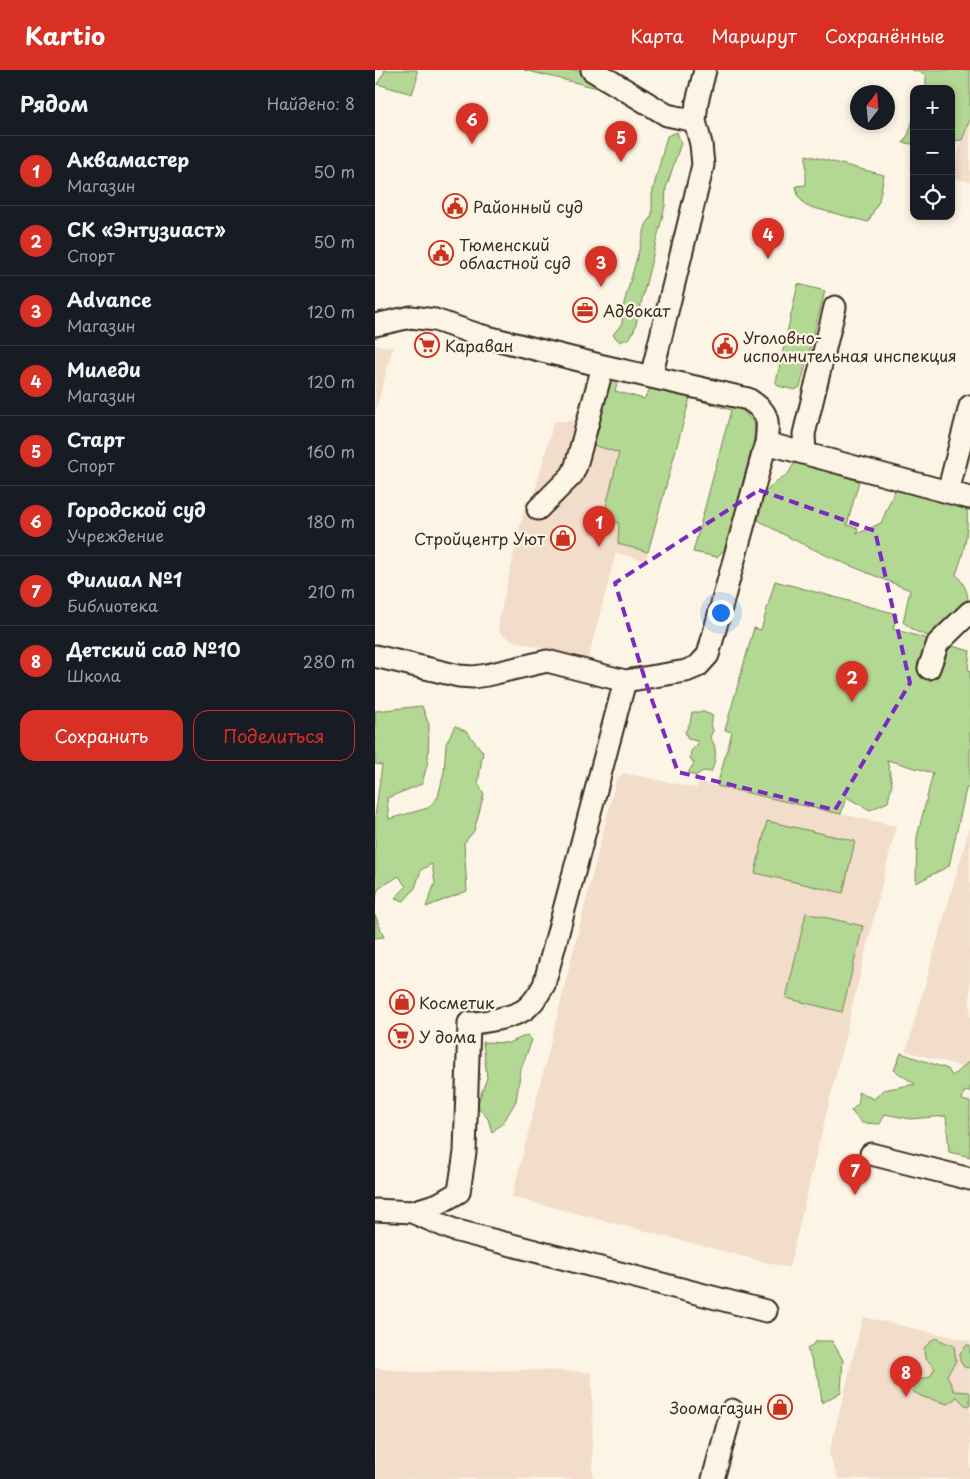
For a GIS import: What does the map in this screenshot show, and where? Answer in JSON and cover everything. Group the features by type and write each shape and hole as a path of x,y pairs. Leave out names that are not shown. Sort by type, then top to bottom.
{"street":[{"path":"592,70 667,115 695,122"},
{"path":"651,377 703,165 701,144 695,122 697,102 705,70"},
{"path":"805,453 804,434 835,308"},
{"path":"375,325 411,317 435,320 479,334 603,366 747,399 762,408 768,423 766,443 707,655 698,666 686,671 625,681 547,661 473,677 459,676 375,656"},
{"path":"538,509 572,475 603,366"},
{"path":"948,492 970,406"},
{"path":"766,443 970,498"},
{"path":"929,668 938,643 970,612"},
{"path":"412,1212 438,1204 459,1192 465,1152 469,1023 485,1022 523,1010 539,994 544,985 625,681"},
{"path":"871,1154 970,1179"},
{"path":"375,1210 412,1212 454,1230 766,1311"},
{"path":"713,1479 732,1410"}],"highlighted area":[{"path":"759,490 875,531 910,683 835,810 678,772 648,689 615,583"}],"shaded area":[{"path":"970,119 970,182 955,179 955,167"},
{"path":"375,345 393,347 375,414"},
{"path":"584,384 606,389 620,452 603,519 619,523 618,544 648,552 646,561 616,553 588,659 513,641 499,632 499,619 526,501 532,502 554,421 574,421"},
{"path":"624,773 696,788 698,782 896,826 789,1268 512,1197 616,780"},
{"path":"970,826 970,1069 906,1051"},
{"path":"863,1317 970,1341 970,1479 838,1479 829,1454"},
{"path":"375,1368 411,1372 535,1370 591,1372 593,1479 375,1479"}],"green space":[{"path":"384,70 417,70 417,79 412,94 377,84"},
{"path":"524,70 580,70 618,93"},
{"path":"912,70 970,70 970,119 962,140 955,141 955,85 926,85 926,74"},
{"path":"910,130 910,144 903,143"},
{"path":"677,132 681,143 666,188 665,206 635,328 630,338 620,342 613,335 622,323 623,307 646,225 652,215 652,194 667,136"},
{"path":"806,155 884,175 879,201 868,222 806,206 798,196 796,186 806,185"},
{"path":"798,284 825,291 800,387 795,390 778,386 776,382"},
{"path":"611,374 619,376 615,391 644,399 653,384 738,405 755,424 754,439 726,548 717,557 693,552 731,410 690,398 648,552 618,544 619,523 603,519 619,453 593,445"},
{"path":"795,462 832,469 828,472 859,481 847,525 858,528 857,534 881,523 897,485 914,489 934,499 942,496 966,500 966,538 956,574 967,593 967,607 935,639 915,631 903,622 910,590 813,549 758,520 764,494 775,482 788,474"},
{"path":"775,581 897,614 893,629 970,651 968,669 970,670 970,786 966,789 949,866 916,883 917,837 933,773 887,760 892,784 888,802 870,810 846,797 841,814 717,786 732,732 725,730 754,628 761,630"},
{"path":"422,706 429,725 428,761 422,784 387,798 389,819 428,808 438,797 444,772 446,744 455,726 467,732 483,752 478,783 484,794 474,831 464,843 467,891 426,907 435,883 432,864 421,870 415,888 404,901 395,898 406,887 399,876 378,889 375,903 375,817 382,765 375,764 375,711"},
{"path":"692,712 704,712 713,716 711,724 713,731 710,737 713,741 715,754 711,772 703,771 695,776 688,773 694,763 690,758 691,751 697,745 697,741 688,739 685,732 690,723"},
{"path":"767,821 855,841 843,893 755,873"},
{"path":"806,913 863,926 842,1012 786,998"},
{"path":"375,915 384,937 375,938"},
{"path":"527,1035 532,1040 521,1069 516,1101 503,1123 492,1132 488,1119 477,1105 487,1078 483,1042 509,1043"},
{"path":"901,1053 948,1069 952,1076 970,1061 970,1091 964,1092 962,1100 970,1102 970,1157 949,1152 946,1116 910,1119 885,1114 880,1124 862,1123 851,1111 859,1103 858,1092 874,1099 883,1090 915,1084 894,1070"},
{"path":"935,1338 954,1346 956,1361 947,1375 954,1391 970,1392 970,1406 965,1405 957,1397 948,1404 923,1397 912,1391 915,1381 930,1377 935,1368 925,1358 924,1348"},
{"path":"817,1341 832,1341 843,1360 841,1392 822,1403 819,1379 807,1349"},
{"path":"967,1345 970,1345 970,1368 964,1367 960,1361 960,1353"}],"place":[{"name":"Городской суд","path":"472,144"},
{"name":"Старт","path":"621,162"},
{"name":"Районный суд","path":"455,206"},
{"name":"Тюменский областной суд","path":"441,253"},
{"name":"Миледи","path":"768,259"},
{"name":"Advance","path":"601,287"},
{"name":"Адвокат","path":"585,310"},
{"name":"Караван","path":"427,345"},
{"name":"Уголовно- исполнительная инспекция","path":"725,346"},
{"name":"Стройцентр Уют","path":"563,538"},
{"name":"Аквамастер","path":"599,547"},
{"name":"СК «Энтузиаст»","path":"852,702"},
{"name":"Косметик","path":"402,1002"},
{"name":"У дома","path":"401,1036"},
{"name":"Филиал №1","path":"855,1195"},
{"name":"Детский сад №10","path":"906,1397"},
{"name":"Зоомагазин","path":"780,1407"}]}
